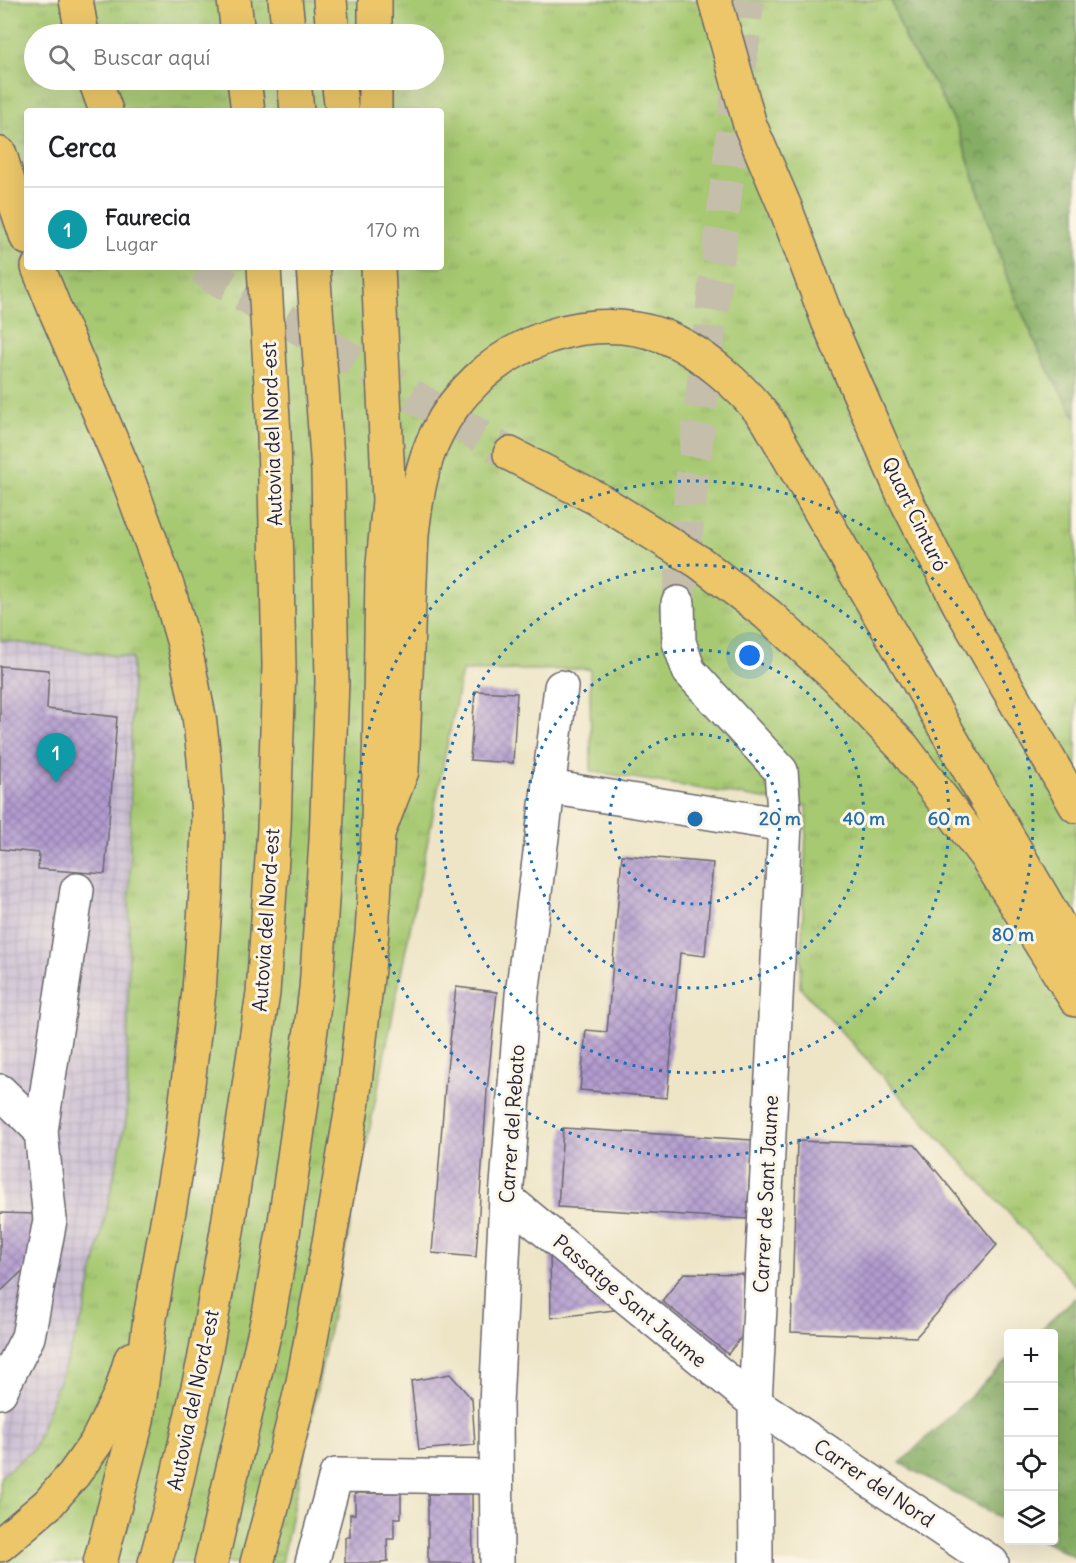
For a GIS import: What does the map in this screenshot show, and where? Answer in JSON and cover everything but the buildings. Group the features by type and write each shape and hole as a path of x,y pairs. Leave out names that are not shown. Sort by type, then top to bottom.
{"highway":[{"path":"76,0 80,24"},
{"path":"234,0 237,24"},
{"path":"285,0 288,24"},
{"path":"330,0 332,24"},
{"path":"375,0 375,24"},
{"path":"715,0 750,125 785,207"},
{"path":"734,0 785,207"},
{"path":"99,90 105,108"},
{"path":"245,90 248,108"},
{"path":"295,90 297,108"},
{"path":"339,90 342,108"},
{"path":"375,90 375,108"},
{"path":"0,154 24,229"},
{"name":"Quart Cinturó","path":"785,207 828,321 903,494 960,606 1076,806"},
{"path":"39,270 128,479 168,588 184,644 199,716 208,816 206,892 199,991 181,1143 150,1318 137,1421 100,1563"},
{"name":"Autovia del Nord-est","path":"155,1563 171,1505 204,1361 227,1231 263,993 274,828 279,666 274,435 264,270"},
{"path":"211,1563 270,1309 288,1199 316,989 326,841 332,682 328,471 313,270"},
{"path":"358,270 366,345 382,573"},
{"path":"257,1563 303,1382 329,1242 353,1101 372,933 378,833 382,573 389,501 378,270"},
{"path":"378,833 402,771 412,534 417,496 437,433 453,407 480,376 528,344 548,336 587,328 611,327 638,330 663,336 686,347 735,383 768,421 1076,955"},
{"path":"510,454 596,498 699,562 767,614 836,677 903,747 980,849 1076,1000"},
{"path":"0,1545 48,1504 74,1474 96,1443 120,1395 141,1327 150,1318"}],"street":[{"name":"Carrer de Sant Jaume","path":"678,603 679,642 689,671 781,771 785,825 755,1403 756,1563"},
{"name":"Carrer del Rebato","path":"497,1563 496,1404 506,1198 522,995 561,687"},
{"path":"549,787 785,825"},
{"path":"0,1392 28,1336 50,1220 41,1131 77,890"},
{"path":"0,1091 41,1131"},
{"name":"Passatge Sant Jaume","path":"506,1198 755,1403"},
{"name":"Carrer del Nord","path":"755,1403 992,1563"},
{"path":"312,1563 336,1475 495,1477"}],"shaded area":[{"path":"0,640 132,658 127,1116 84,1314 33,1450 0,1477"}],"green space":[{"path":"0,0 891,0 907,44 935,85 958,129 1009,283 1045,364 1076,418 1076,1286 800,987 807,806 591,771 590,669 462,671 282,1563 0,1563 0,1477 33,1450 84,1314 127,1116 132,658 0,640"},
{"path":"891,0 1076,0 1076,418 1045,364 1009,283 958,129 935,85 907,44"},
{"path":"1076,1297 1076,1558 1051,1545 1058,1545 1058,1329 1041,1329"},
{"path":"1004,1364 1004,1520 900,1463"}],"tunnel":[{"path":"678,603 748,0"},
{"path":"205,270 510,454"}],"place":[{"name":"Faurecia","path":"56,783"}]}
